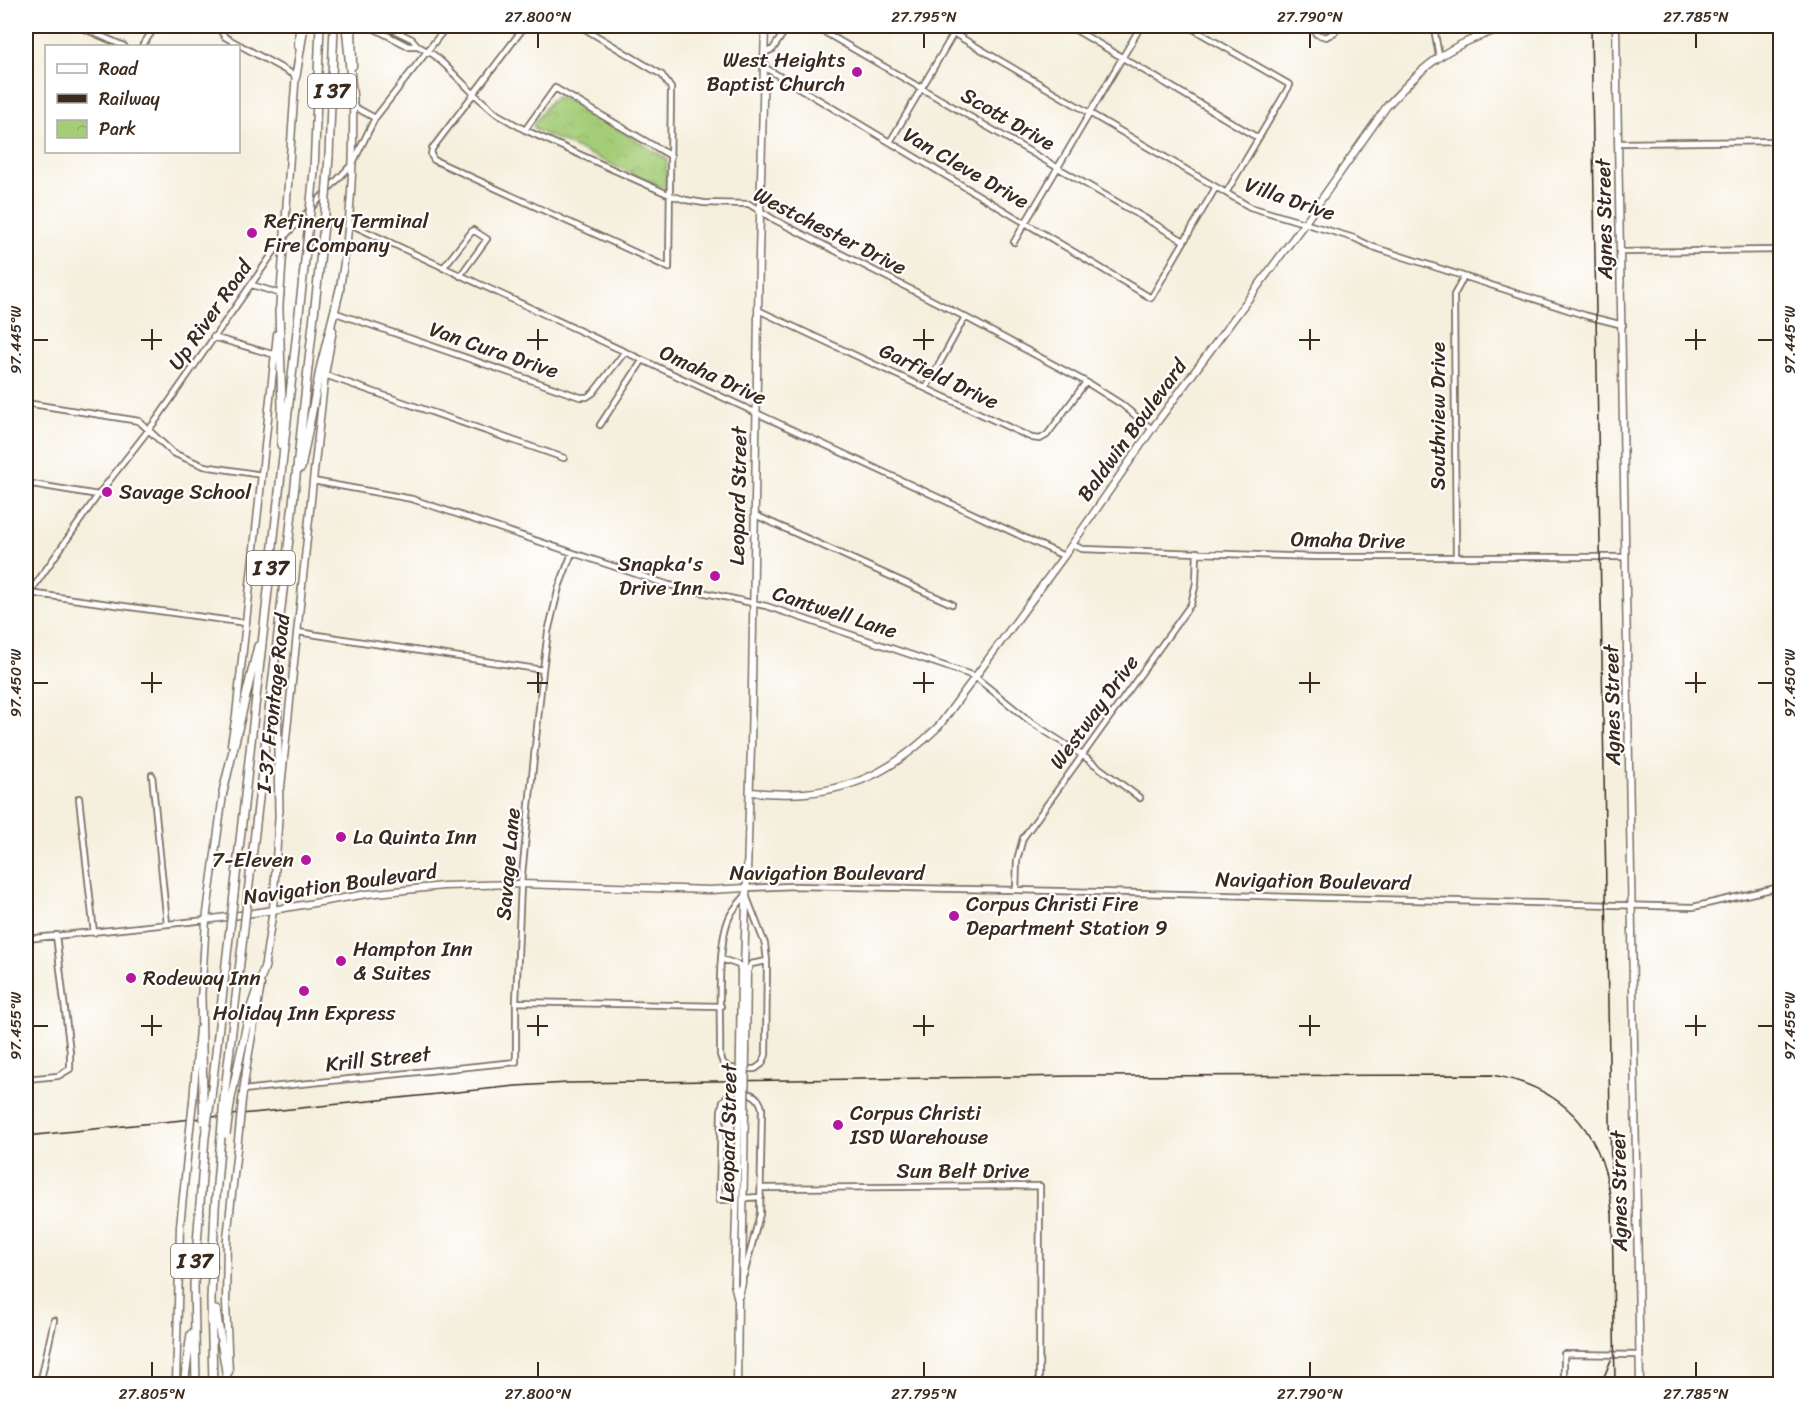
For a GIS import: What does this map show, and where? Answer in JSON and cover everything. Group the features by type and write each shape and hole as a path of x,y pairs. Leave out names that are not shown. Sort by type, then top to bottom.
{"highway":[{"path":"296,76 302,26"},
{"name":"I 37","path":"196,1384 194,1284 207,1097 229,937 307,242 314,171 320,26"},
{"name":"I 37","path":"213,1384 211,1299 217,1176 228,1099 243,937 324,225 334,26"},
{"path":"346,26 353,104"},
{"path":"289,533 321,365 340,289"},
{"path":"279,310 282,406 279,496"},
{"path":"223,792 265,618"},
{"path":"276,660 279,812"},
{"path":"228,1099 250,1010 265,966"},
{"path":"201,997 207,1097"},
{"path":"213,1237 216,1316 228,1384"},
{"path":"184,1384 194,1314"}],"main road":[{"name":"I-37 Frontage Road","path":"228,1384 227,1238 243,1090 273,910 279,812 313,482 325,375 340,289 348,223 353,163 352,26"},
{"name":"Leopard Street","path":"738,1300 734,1284 742,1110 750,792 765,26"},
{"name":"Baldwin Boulevard","path":"750,792 803,794 840,788 868,778 896,763 939,726 1064,556 1152,429 1304,224 1387,106 1439,56 1474,39 1510,26"},
{"name":"Agnes Street","path":"1616,26 1640,1384"},
{"name":"I-37 Frontage Road","path":"176,1384 180,1228 194,1101 206,920 236,715 275,355 296,76"},
{"name":"Navigation Boulevard","path":"206,920 367,894 434,886 521,884 746,892"},
{"name":"Leopard Street","path":"737,1384 738,1300 742,1283 739,1199"}],"street":[{"path":"78,26 122,45"},
{"path":"143,45 156,26"},
{"path":"216,26 225,37 240,45"},
{"path":"369,26 408,46 418,46"},
{"path":"386,26 412,39 418,46"},
{"name":"Up River Road","path":"26,598 98,495 148,431 285,236 353,163 375,118 447,26"},
{"path":"525,26 432,149 431,155 435,160 669,268 671,88 662,75 580,26"},
{"path":"764,53 773,49 788,26"},
{"name":"Scott Drive","path":"814,26 1184,241"},
{"name":"Villa Drive","path":"941,26 1250,207 1354,238 1372,247 1587,316 1623,325"},
{"path":"890,142 958,26"},
{"path":"1069,26 1258,138"},
{"path":"1014,242 1141,26"},
{"path":"1188,26 1290,85 1226,193"},
{"path":"1313,26 1316,34 1326,37 1335,32 1337,26"},
{"path":"1439,26 1435,34 1439,56"},
{"path":"240,45 296,76"},
{"name":"Westchester Drive","path":"418,46 446,64 474,94 497,114 525,130 670,195 704,203 749,204 1086,382 1121,404 1152,429"},
{"name":"Van Cleve Drive","path":"764,67 1151,298 1184,241"},
{"path":"525,130 555,88 671,156"},
{"path":"353,104 375,118"},
{"path":"1619,143 1780,141"},
{"path":"1184,241 1216,187"},
{"name":"Omaha Drive","path":"348,223 1064,556"},
{"path":"443,268 473,230 487,239 460,276"},
{"path":"1620,252 1780,250"},
{"name":"Southview Drive","path":"1456,557 1454,295 1464,277"},
{"path":"252,285 280,294"},
{"name":"Garfield Drive","path":"758,310 1032,438 1040,439 1047,435 1086,382"},
{"name":"Van Cura Drive","path":"336,313 587,397 594,393 624,352"},
{"path":"926,388 965,317"},
{"path":"213,338 275,355"},
{"path":"600,425 642,361"},
{"path":"325,375 564,458"},
{"path":"26,403 139,421 172,453 204,466 262,475"},
{"name":"Cantwell Lane","path":"313,482 412,499 669,585 766,606 974,676 1031,722 1082,755 1140,798"},
{"path":"26,483 98,495"},
{"path":"754,515 952,604"},
{"name":"Omaha Drive","path":"1071,543 1082,549 1317,557 1626,557"},
{"name":"Westway Drive","path":"1016,890 1017,860 1023,838 1191,604 1196,583 1197,552"},
{"name":"Savage Lane","path":"516,1062 521,884 543,670 548,632 556,598 572,553"},
{"path":"29,593 246,623"},
{"path":"298,632 543,670"},
{"path":"152,775 167,924"},
{"path":"79,798 94,933"},
{"name":"Navigation Boulevard","path":"746,892 795,886 1693,907 1780,887"},
{"path":"746,892 765,944 767,961 766,1055 762,1064 755,1069 730,1068 723,1063 720,1055 723,940 731,915 746,892"},
{"name":"Navigation Boulevard","path":"26,939 206,920"},
{"path":"26,1079 58,1076 70,1069 56,935"},
{"path":"721,959 739,965 744,971 752,964 767,961"},
{"path":"516,1002 721,1006"},
{"name":"Krill Street","path":"243,1090 516,1062"},
{"path":"742,1283 760,1214 761,1197 761,1188 760,1172 762,1108 759,1099 754,1095 729,1094 723,1101 721,1111 719,1200 761,1197"},
{"name":"Sun Belt Drive","path":"761,1188 1040,1186 1039,1384"},
{"path":"40,1384 54,1320"},
{"path":"1564,1384 1564,1354 1639,1355"}],"green space":[{"path":"562,97 665,157 667,160 666,185 661,187 536,130 534,123 551,100"}],"railway":[{"path":"1591,26 1611,1175"},
{"path":"26,1136 516,1086 568,1083 1077,1076 1492,1075 1519,1082 1543,1092 1579,1121 1592,1140 1602,1162 1609,1187 1612,1214"},
{"path":"1612,1208 1615,1384"},
{"path":"1601,1384 1611,1360"}],"place":[{"name":"West Heights Baptist Church","path":"857,72"},
{"name":"Refinery Terminal Fire Company","path":"252,233"},
{"name":"Savage School","path":"107,492"},
{"name":"Snapka's Drive Inn","path":"715,576"},
{"name":"La Quinta Inn","path":"341,837"},
{"name":"7-Eleven","path":"306,860"},
{"name":"Corpus Christi Fire Department Station 9","path":"954,916"},
{"name":"Hampton Inn & Suites","path":"341,961"},
{"name":"Rodeway Inn","path":"131,978"},
{"name":"Holiday Inn Express","path":"304,991"},
{"name":"Corpus Christi ISD Warehouse","path":"838,1125"}]}
